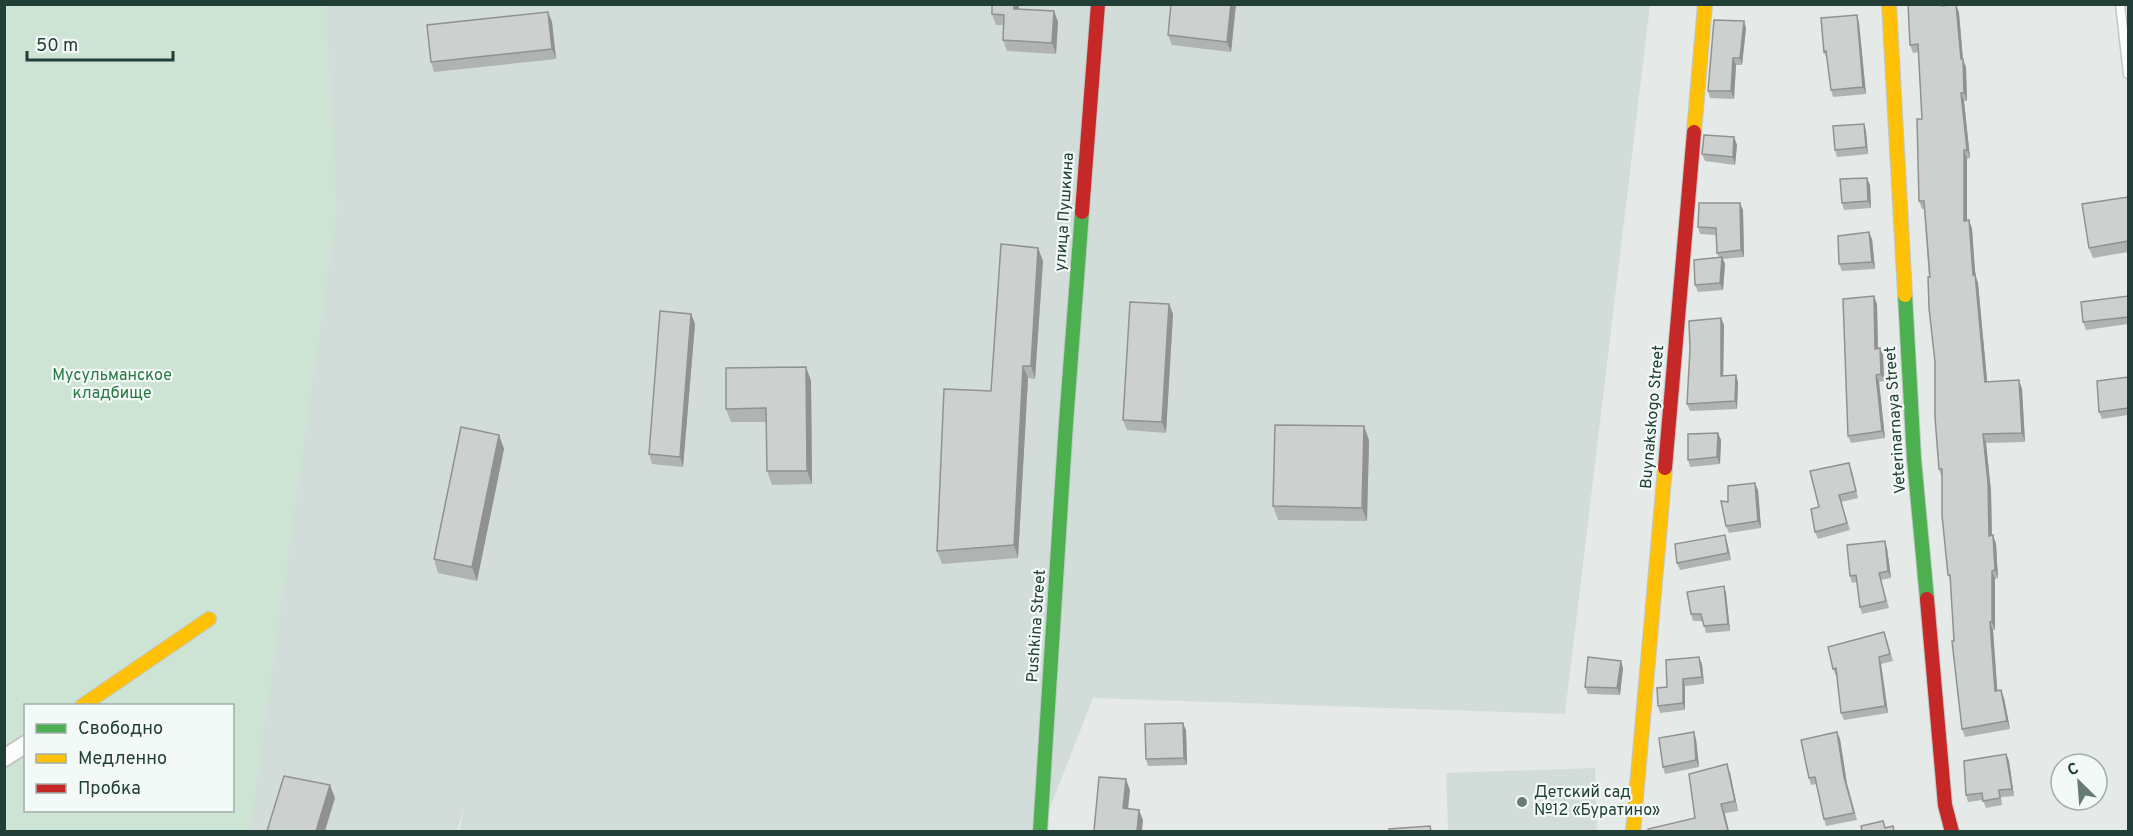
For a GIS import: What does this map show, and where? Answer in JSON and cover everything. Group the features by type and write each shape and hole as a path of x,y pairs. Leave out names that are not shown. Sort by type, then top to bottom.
{"street":[{"name":"Pushkina Street","path":"1040,831 1066,423 1098,4"},
{"name":"Buynakskogo Street","path":"1633,831 1705,4"},
{"name":"Veterinarnaya Street","path":"1889,4 1914,459 1945,806 1952,831"},
{"path":"83,704 209,619"},
{"path":"4,758 24,745"}],"lane":[{"path":"2120,4 2128,74"}],"shaded area":[{"path":"292,5 1650,5 1565,714 1093,698 1041,831 459,831 464,808 457,831 244,832"},
{"name":"Детский сад №12 «Буратино»","path":"1595,768 1597,831 1448,831 1446,773"}],"green space":[{"name":"Мусульманское кладбище","path":"5,5 326,5 337,211 250,831 5,832"}],"building":[{"path":"992,4 1014,4 1014,9 1054,11 1052,43 1003,40 1004,15 992,14"},
{"path":"1171,4 1231,4 1227,42 1168,35"},
{"path":"1908,4 1942,4 1942,6 1956,4 1961,59 1963,59 1964,93 1961,93 1967,150 1964,150 1964,221 1969,220 1985,382 2019,380 2022,433 1983,434 1988,483 1989,536 1993,535 1995,570 1992,571 1992,622 1990,622 1995,691 2001,690 2007,721 1962,729 1952,641 1954,641 1950,575 1948,575 1942,515 1942,469 1939,469 1935,417 1935,362 1929,308 1928,277 1930,277 1924,201 1919,201 1917,119 1922,119 1918,44 1910,45"},
{"path":"548,12 552,49 431,62 427,25"},
{"path":"1857,15 1863,87 1831,90 1821,18"},
{"path":"1714,20 1744,21 1740,58 1733,58 1731,91 1708,91"},
{"path":"1864,124 1866,147 1835,150 1833,126"},
{"path":"1704,135 1734,137 1733,157 1702,154"},
{"path":"1867,178 1868,201 1842,203 1840,179"},
{"path":"2128,197 2128,241 2089,248 2082,204"},
{"path":"1699,203 1740,203 1741,250 1717,253 1716,228 1698,227"},
{"path":"1869,232 1872,262 1839,264 1838,236"},
{"path":"1001,244 1038,248 1031,366 1023,366 1014,545 937,551 944,389 991,391"},
{"path":"1722,257 1720,283 1695,285 1694,260"},
{"path":"1874,296 1875,349 1880,348 1881,374 1876,375 1882,431 1848,436 1843,299"},
{"path":"2128,296 2128,317 2083,322 2081,302"},
{"path":"1130,302 1169,304 1162,422 1123,420"},
{"path":"660,311 691,314 680,457 649,454"},
{"path":"1721,318 1721,376 1736,375 1735,401 1687,404 1689,321"},
{"path":"806,367 807,471 767,471 766,408 726,409 726,368"},
{"path":"2128,377 2128,408 2099,412 2097,381"},
{"path":"1275,425 1364,426 1362,508 1273,506"},
{"path":"461,427 499,435 472,567 434,559"},
{"path":"1718,433 1717,457 1688,460 1688,434"},
{"path":"1849,463 1856,491 1839,495 1847,523 1815,532 1811,509 1819,507 1810,471"},
{"path":"1755,483 1758,521 1726,526 1721,501 1728,502 1728,486"},
{"path":"1725,535 1728,553 1677,563 1675,544"},
{"path":"1885,541 1888,571 1879,573 1886,601 1860,607 1856,575 1850,576 1847,545"},
{"path":"1724,586 1728,624 1704,626 1701,614 1691,614 1687,592"},
{"path":"1884,632 1890,654 1879,657 1885,706 1841,713 1836,668 1833,669 1828,647"},
{"path":"1588,657 1621,661 1617,688 1585,687"},
{"path":"1699,657 1702,677 1683,679 1683,703 1658,706 1657,688 1667,687 1666,660"},
{"path":"1183,723 1184,758 1146,759 1145,724"},
{"path":"1694,732 1696,760 1663,767 1659,738"},
{"path":"1837,732 1844,777 1854,813 1824,819 1815,777 1809,778 1801,740"},
{"path":"2006,754 2012,789 1999,790 2000,798 1983,801 1982,793 1966,795 1964,761"},
{"path":"1727,764 1735,801 1721,804 1728,831 1648,831 1648,829 1695,818 1689,774"},
{"path":"284,776 330,785 316,831 267,831"},
{"path":"1099,777 1126,779 1123,808 1139,810 1137,831 1094,831"},
{"path":"1883,821 1885,828 1893,826 1894,831 1862,831 1861,826"},
{"path":"1430,826 1431,831 1390,831 1389,829"}],"traffic: fast":[{"path":"1040,832 1082,212"},
{"path":"1905,295 1914,459 1927,599"}],"traffic: slow":[{"path":"1694,132 1705,4"},
{"path":"1889,4 1905,295"},
{"path":"1633,832 1665,468"},
{"path":"85,704 209,619"}],"traffic: jam":[{"path":"1082,212 1098,4"},
{"path":"1665,468 1694,132"},
{"path":"1927,599 1945,805 1952,832"}],"place":[{"name":"Детский сад №12 «Буратино»","path":"1522,802"}]}
